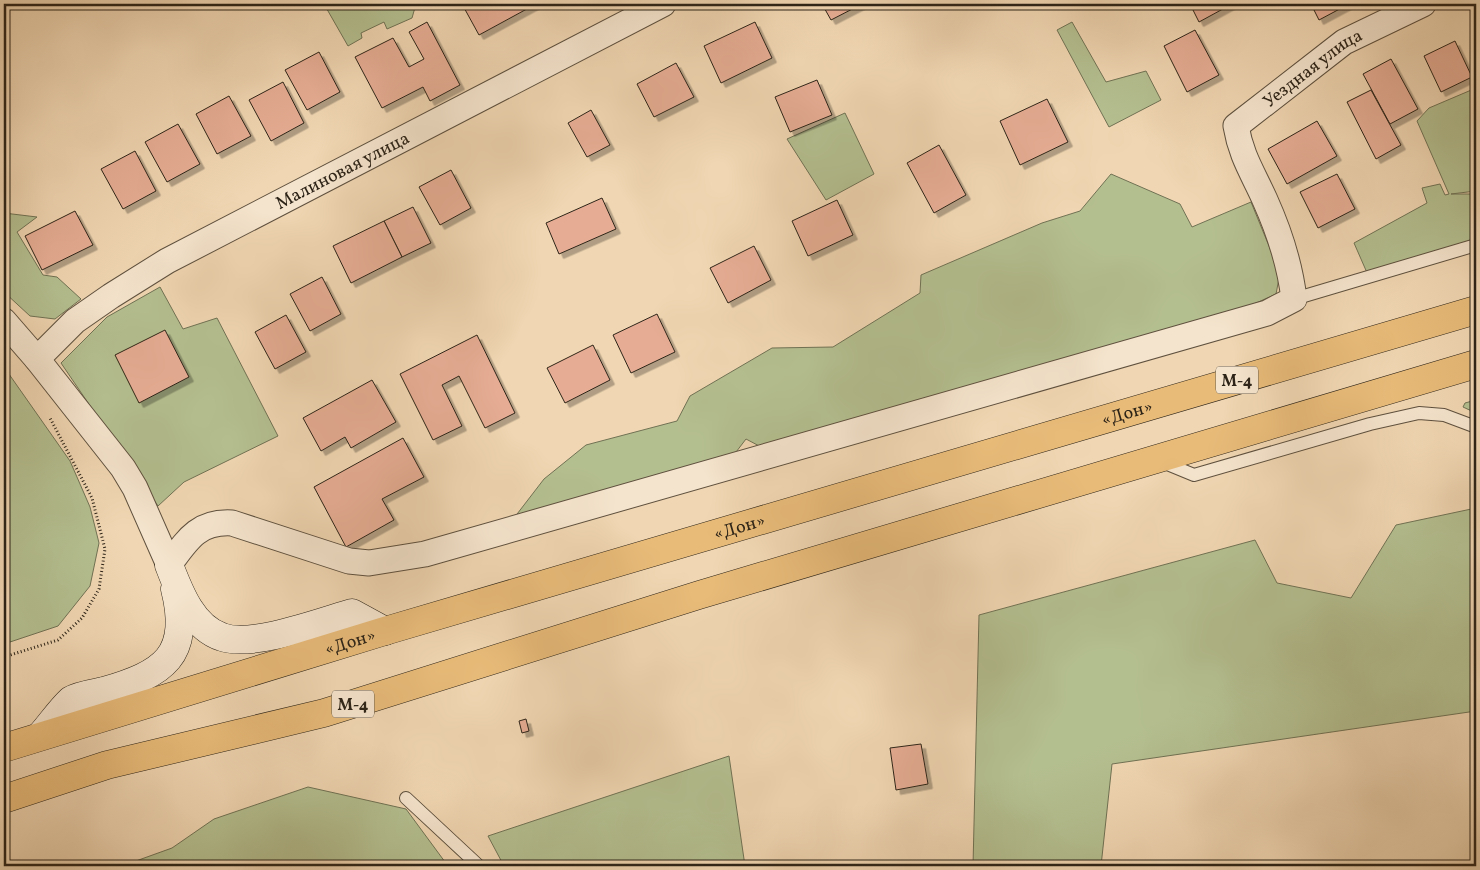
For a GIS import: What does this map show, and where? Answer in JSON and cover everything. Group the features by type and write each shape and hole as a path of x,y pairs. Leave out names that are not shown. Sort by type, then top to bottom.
{"highway":[{"name":"«Дон»","path":"4,748 385,631 1476,310"},
{"name":"М-4","path":"4,799 107,765 324,713 699,595 1476,364"}],"street":[{"name":"Малиновая улица","path":"37,359 75,321 111,296 167,262 663,4"},
{"name":"Уездная улица","path":"1294,299 1291,270 1266,202 1240,150 1236,126 1271,101 1344,42 1423,4"},
{"path":"41,736 72,699 128,684 151,674 168,662 176,642 180,612 169,566 185,542 198,530 216,522 232,523 349,561 378,563 425,554 1267,313 1294,299"},
{"path":"4,321 37,359 123,468 188,606 209,630 222,638 242,640 261,638 352,613 385,631"}],"lane":[{"path":"1294,299 1476,245"},
{"path":"1156,459 1194,475 1418,412 1444,415 1476,427"},
{"path":"406,798 479,866"}],"path":[{"path":"4,657 58,640 82,618 99,588 105,549 92,498 49,416"}],"green space":[{"path":"324,4 416,4 412,18 387,29 384,22 361,33 362,38 348,46"},
{"path":"1072,22 1106,82 1146,71 1161,100 1109,127 1057,30"},
{"path":"1476,88 1476,191 1451,194 1476,194 1476,241 1368,275 1354,243 1427,203 1422,188 1440,184 1445,195 1449,194 1417,121 1429,108"},
{"path":"845,113 874,174 826,200 787,139"},
{"path":"1111,174 1180,204 1192,227 1251,202 1280,273 1276,294 1243,309 763,448 746,439 733,456 514,518 544,479 586,445 677,421 690,396 772,348 833,347 920,293 921,275 1042,223 1080,211"},
{"path":"4,213 37,217 17,232 43,275 57,277 81,299 55,319 30,316 4,292"},
{"path":"160,287 183,329 217,318 278,436 184,482 158,506 61,363 107,317"},
{"path":"4,367 70,461 90,507 99,543 90,586 58,626 4,644"},
{"path":"1476,400 1476,413 1463,407 1465,403"},
{"path":"1476,508 1476,711 1112,764 1101,866 973,866 979,615 1255,540 1277,583 1351,598 1396,525"},
{"path":"729,756 745,866 504,866 488,836"},
{"path":"308,787 406,809 448,866 122,866 172,848 214,819"}],"building":[{"path":"462,4 536,4 479,35"},
{"path":"822,4 862,4 831,20"},
{"path":"1190,4 1232,4 1199,22"},
{"path":"1311,4 1349,4 1319,20"},
{"path":"427,22 460,85 430,101 423,87 382,108 355,57 393,38 409,67 424,59 409,32"},
{"path":"755,22 772,58 721,83 704,46"},
{"path":"1195,30 1219,75 1187,92 1164,46"},
{"path":"1455,41 1472,77 1441,92 1424,56"},
{"path":"319,52 340,92 307,110 285,70"},
{"path":"1391,59 1418,109 1390,124 1363,74"},
{"path":"676,63 694,97 654,117 637,84"},
{"path":"817,80 832,115 790,132 775,97"},
{"path":"283,82 304,123 271,141 249,100"},
{"path":"1371,90 1401,145 1376,159 1347,102"},
{"path":"229,96 251,136 217,154 196,114"},
{"path":"1047,99 1068,142 1020,165 1000,121"},
{"path":"591,110 610,145 587,157 568,123"},
{"path":"1317,121 1337,156 1287,184 1268,149"},
{"path":"178,124 200,164 167,182 145,142"},
{"path":"939,145 966,195 934,213 907,163"},
{"path":"135,151 156,191 123,209 101,169"},
{"path":"451,170 471,208 440,225 419,187"},
{"path":"1337,174 1355,209 1318,228 1300,192"},
{"path":"602,198 616,229 559,254 546,223"},
{"path":"837,200 853,235 808,256 792,221"},
{"path":"413,207 431,243 402,257 384,221"},
{"path":"75,211 93,245 42,270 25,236"},
{"path":"384,221 402,257 351,283 333,246"},
{"path":"754,246 771,280 728,303 710,268"},
{"path":"322,277 341,314 310,331 290,294"},
{"path":"657,314 675,352 631,373 613,335"},
{"path":"286,315 306,352 275,369 255,332"},
{"path":"165,330 189,377 139,403 115,355"},
{"path":"477,335 515,413 485,428 459,376 442,385 462,426 433,440 400,374"},
{"path":"593,345 610,380 565,403 547,368"},
{"path":"372,380 396,422 351,448 345,437 321,451 303,418"},
{"path":"403,438 424,477 382,499 394,520 346,547 314,487"},
{"path":"526,719 529,731 522,733 519,721"},
{"path":"921,744 928,784 896,790 890,748"}]}
